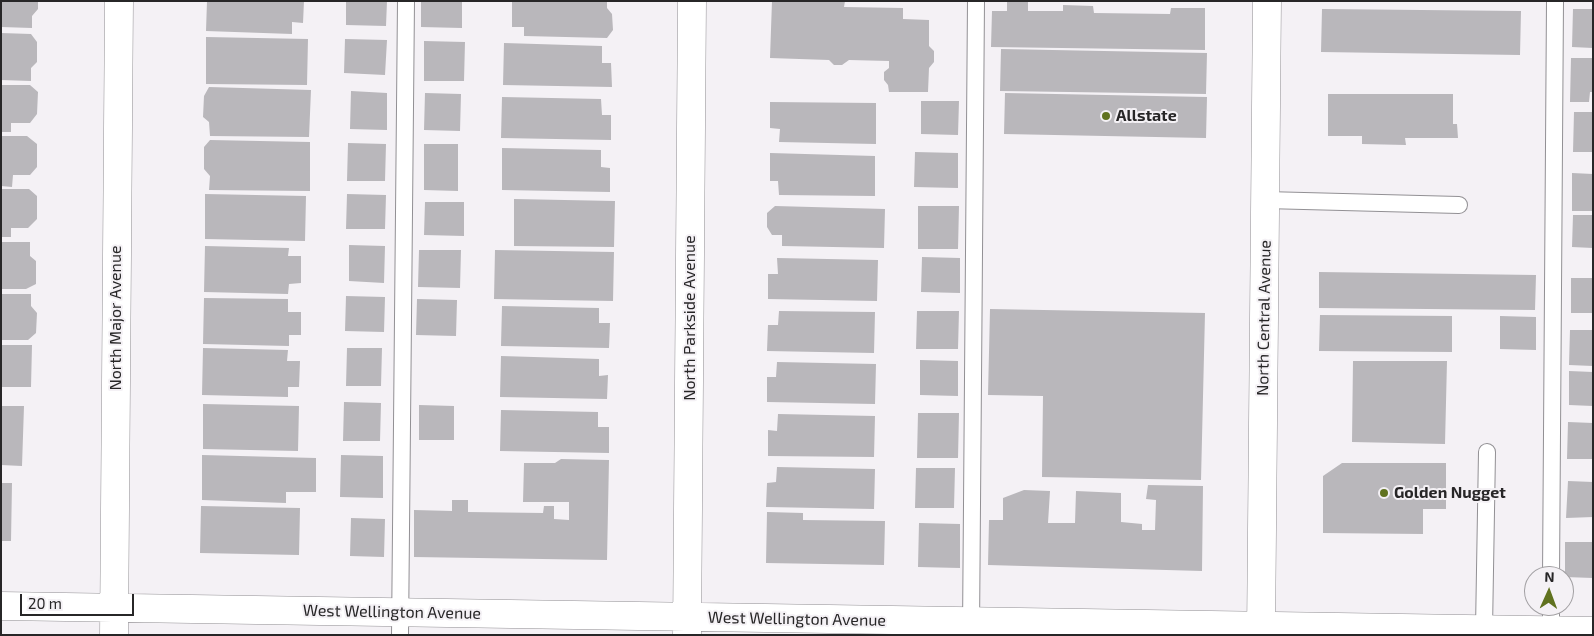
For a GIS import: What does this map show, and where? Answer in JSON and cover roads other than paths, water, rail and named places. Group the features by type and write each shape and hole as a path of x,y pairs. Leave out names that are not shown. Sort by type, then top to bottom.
{"street":[{"name":"North Major Avenue","path":"114,635 119,1"},
{"name":"North Parkside Avenue","path":"687,626 692,1"},
{"name":"North Central Avenue","path":"1261,630 1267,1"},
{"name":"West Wellington Avenue","path":"1,606 114,608 401,624 1261,630 1484,630 1551,624 1593,631"}],"lane":[{"path":"401,624 406,1"},
{"path":"971,628 976,1"},
{"path":"1551,566 1555,1"},
{"path":"1265,200 1459,205"},
{"path":"1484,630 1487,452"}],"place":[{"name":"Allstate","path":"1106,116"},
{"name":"Golden Nugget","path":"1384,493"}]}
